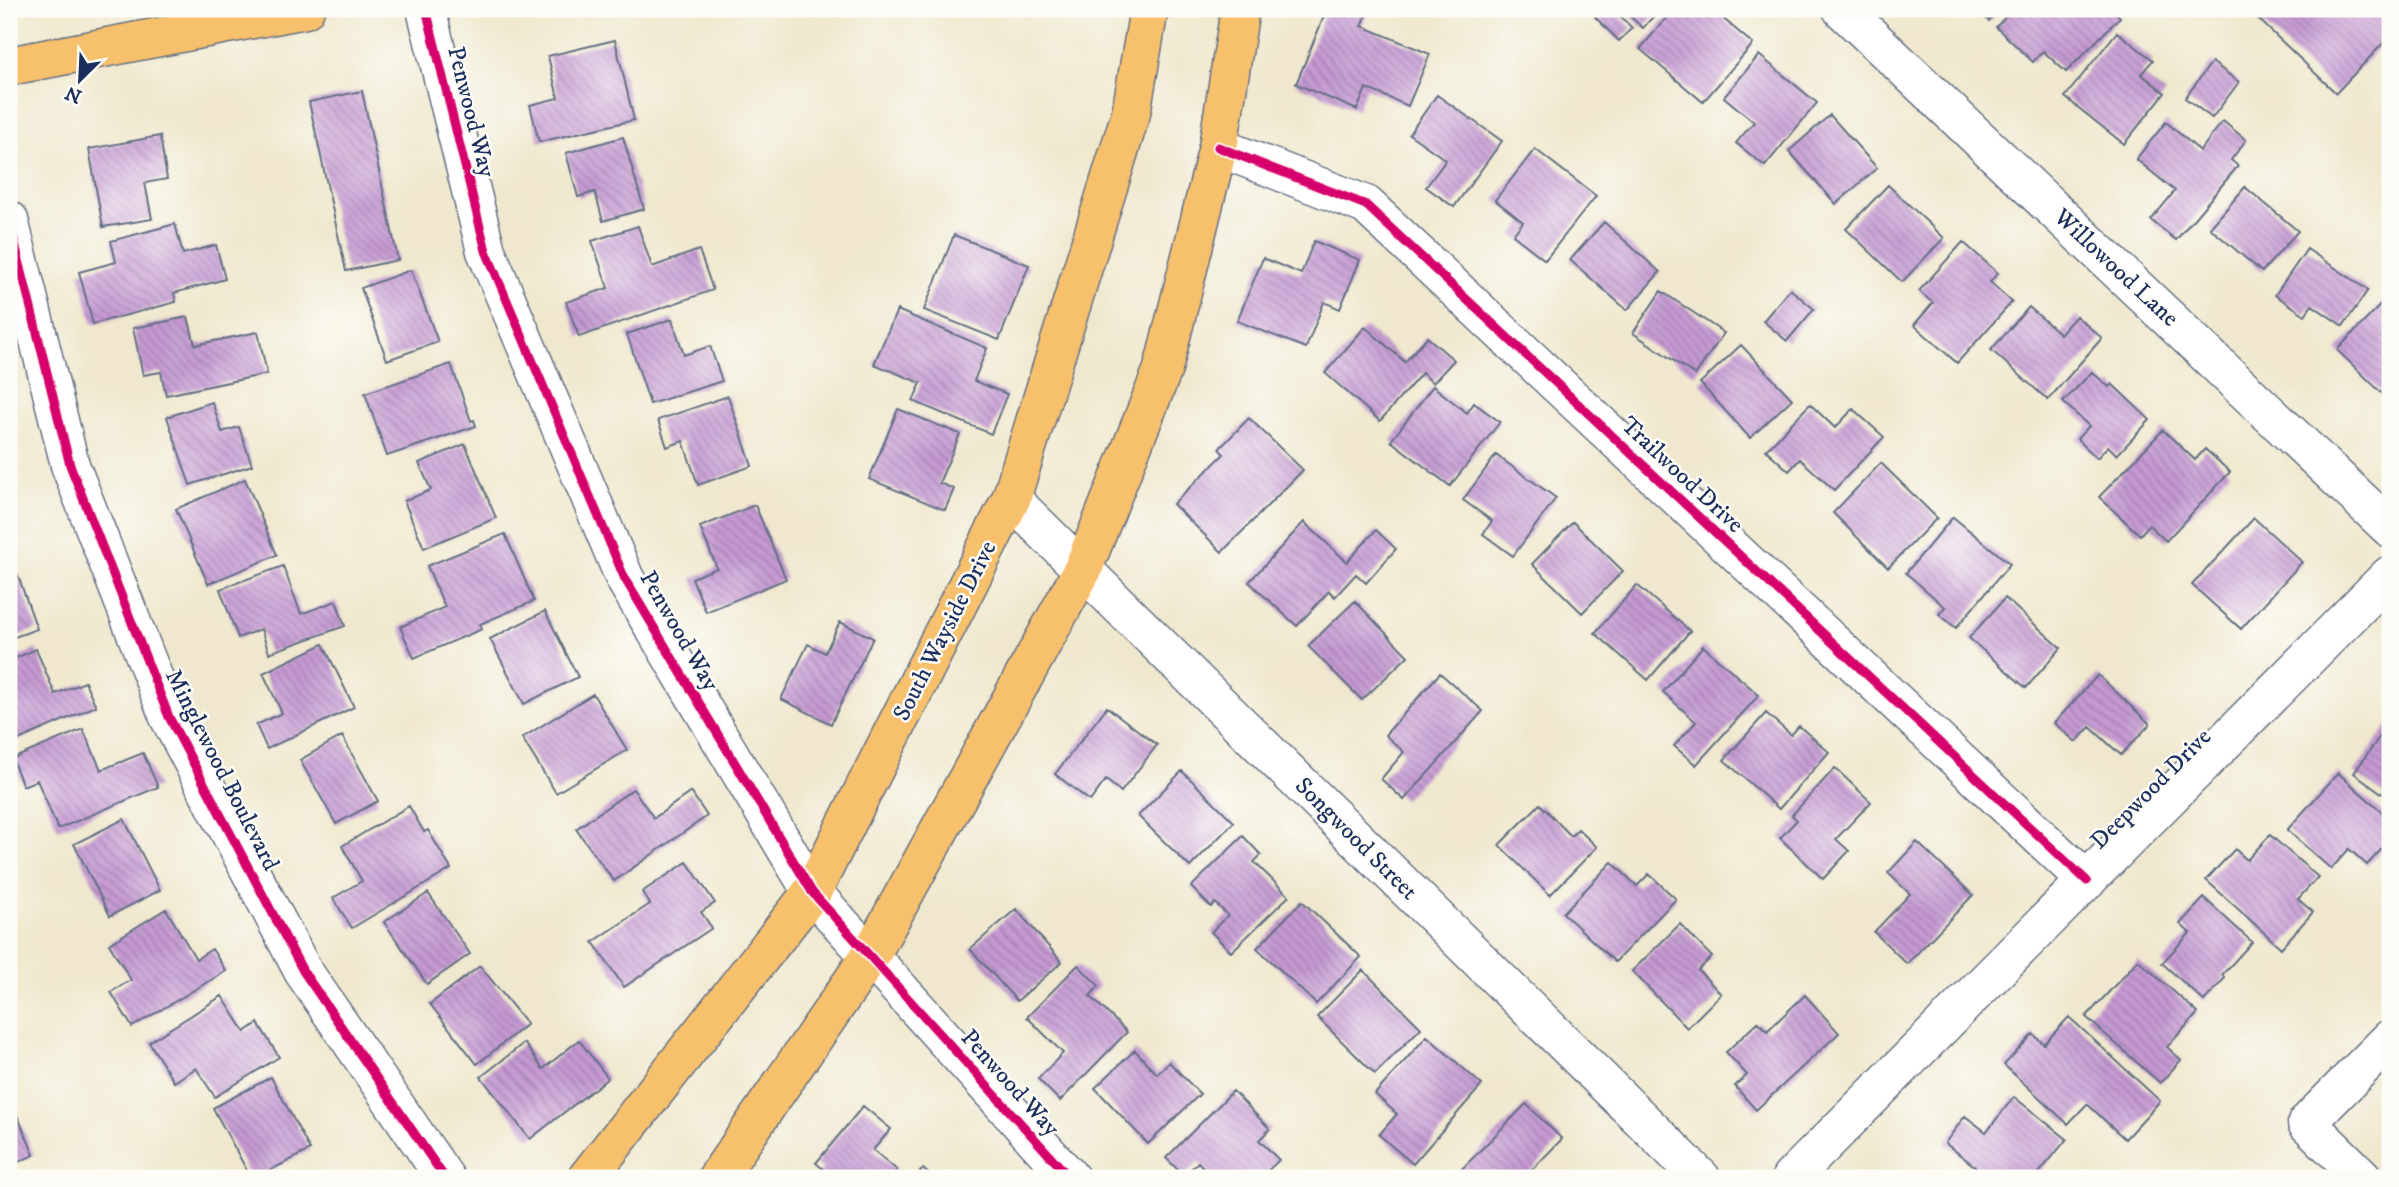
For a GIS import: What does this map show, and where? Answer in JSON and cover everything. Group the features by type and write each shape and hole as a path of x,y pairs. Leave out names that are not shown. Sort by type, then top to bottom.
{"main road":[{"path":"9,66 305,9"},
{"name":"South Wayside Drive","path":"587,1178 812,892 1012,499 1130,113 1150,9"},
{"path":"717,1178 870,957 1083,569 1163,369 1218,148 1240,9"}],"street":[{"name":"Penwood Way","path":"426,9 486,251 625,579 812,892 1070,1178"},
{"name":"Willowood Lane","path":"1842,9 2390,528"},
{"name":"Trailwood Drive","path":"1218,148 1366,205 2087,881"},
{"name":"Minglewood Boulevard","path":"9,220 70,465 169,717 303,971 445,1178"},
{"name":"Songwood Street","path":"1012,499 1701,1178"},
{"name":"Deepwood Drive","path":"1791,1178 2390,575"},
{"path":"2363,1178 2307,1124 2390,1039"}],"building":[{"path":"1327,9 1369,9 1362,26 1430,54 1408,106 1366,88 1357,110 1296,84"},
{"path":"1603,9 1613,9 1632,28 1619,41 1595,17"},
{"path":"1622,9 1660,9 1643,28"},
{"path":"1674,9 1712,9 1753,44 1703,102 1640,49"},
{"path":"1975,9 2000,9 1989,21"},
{"path":"2013,9 2111,9 2120,17 2066,72 2043,51 2033,62 1996,27"},
{"path":"2248,9 2390,9 2390,36 2336,93"},
{"path":"2117,32 2153,60 2141,74 2165,93 2124,144 2065,97"},
{"path":"615,40 634,120 539,142 530,105 558,98 548,56"},
{"path":"1759,55 1817,103 1765,166 1736,143 1754,122 1724,97"},
{"path":"2212,62 2239,82 2212,118 2185,98"},
{"path":"362,91 398,260 346,271 309,102"},
{"path":"1437,95 1502,141 1454,207 1426,187 1446,160 1409,134"},
{"path":"1830,115 1877,168 1836,204 1789,151"},
{"path":"2223,121 2246,140 2231,160 2238,166 2176,240 2151,220 2175,191 2136,159 2166,122 2200,151"},
{"path":"160,136 167,179 145,183 152,219 103,227 89,149"},
{"path":"623,137 644,209 603,221 595,192 578,197 566,153"},
{"path":"1535,149 1596,196 1545,260 1513,235 1523,222 1495,200"},
{"path":"1888,185 1944,238 1902,282 1846,229"},
{"path":"2245,187 2298,231 2262,272 2210,228"},
{"path":"1604,222 1660,272 1627,310 1570,260"},
{"path":"175,224 183,254 216,245 225,279 174,293 176,302 93,324 79,272 116,262 111,241"},
{"path":"638,226 652,267 699,250 713,290 579,337 566,302 608,288 592,241"},
{"path":"954,235 1029,265 999,340 924,310"},
{"path":"1314,241 1360,260 1340,309 1324,302 1306,348 1237,321 1263,258 1301,274"},
{"path":"1963,242 1998,273 1990,282 2012,302 1957,363 1914,325 1933,303 1919,291"},
{"path":"2307,249 2368,290 2343,326 2312,305 2305,315 2275,295"},
{"path":"411,270 438,342 387,360 361,288"},
{"path":"1790,289 1814,309 1787,341 1763,321"},
{"path":"1661,291 1724,333 1695,375 1633,333"},
{"path":"2390,295 2390,401 2337,350"},
{"path":"2029,307 2060,334 2076,316 2102,338 2048,400 1991,350"},
{"path":"897,310 987,348 974,381 1007,394 991,434 913,401 921,383 874,364"},
{"path":"188,317 195,345 258,332 267,374 166,395 161,372 143,375 133,328"},
{"path":"672,319 684,355 710,346 722,381 650,404 627,334"},
{"path":"1365,327 1405,362 1427,337 1454,360 1433,383 1422,373 1380,421 1325,373"},
{"path":"1741,345 1792,399 1750,438 1700,383"},
{"path":"451,364 471,421 474,420 476,426 387,456 365,393"},
{"path":"2092,372 2109,387 2112,384 2150,420 2117,455 2108,446 2097,458 2077,439 2089,426 2063,402"},
{"path":"1433,386 1467,413 1474,403 1500,422 1450,486 1391,441"},
{"path":"728,396 752,466 698,485 683,441 667,447 658,420"},
{"path":"212,402 222,432 239,427 252,465 190,485 167,417"},
{"path":"1810,404 1835,428 1853,409 1884,437 1834,490 1800,459 1789,471 1766,450"},
{"path":"898,409 960,434 939,483 954,489 945,510 869,479"},
{"path":"1249,418 1303,470 1222,552 1173,504 1224,454 1219,449"},
{"path":"2163,430 2195,460 2205,449 2230,472 2166,541 2149,525 2140,535 2099,497"},
{"path":"465,444 496,518 424,548 404,501 431,490 419,463"},
{"path":"1496,455 1556,498 1513,556 1483,534 1492,521 1463,500"},
{"path":"1881,463 1937,518 1888,568 1833,513"},
{"path":"245,479 277,555 208,584 176,509"},
{"path":"755,505 786,579 706,612 692,578 717,568 700,527"},
{"path":"1953,517 2010,564 1956,628 1939,614 1945,607 1906,573"},
{"path":"2254,518 2302,562 2241,629 2192,585"},
{"path":"1304,522 1347,562 1376,530 1396,549 1366,583 1356,574 1335,597 1329,591 1297,626 1249,582"},
{"path":"1573,522 1623,571 1582,613 1532,564"},
{"path":"505,534 534,601 480,624 482,629 414,658 400,627 445,607 427,566"},
{"path":"12,559 37,629 9,639 9,561"},
{"path":"283,566 301,614 336,601 345,626 269,653 261,629 238,638 220,589"},
{"path":"1637,585 1690,631 1648,680 1595,633"},
{"path":"2005,598 2061,648 2026,688 1969,638"},
{"path":"1355,601 1408,656 1362,700 1308,646"},
{"path":"545,611 578,677 524,704 490,639"},
{"path":"840,622 873,638 831,724 781,699 808,644 825,653"},
{"path":"323,644 354,707 267,749 256,725 282,713 263,673"},
{"path":"1703,646 1759,695 1696,765 1674,746 1696,722 1663,692"},
{"path":"36,649 55,694 85,682 96,706 14,742 9,729 9,708 15,705 9,692 9,661"},
{"path":"1440,673 1483,711 1404,800 1381,779 1404,752 1385,735"},
{"path":"2098,675 2150,724 2121,755 2090,727 2076,742 2054,723"},
{"path":"593,694 627,750 556,793 522,738"},
{"path":"1107,707 1157,745 1121,792 1106,780 1090,801 1055,774"},
{"path":"1766,713 1791,735 1799,726 1829,752 1779,809 1724,760"},
{"path":"2390,722 2390,799 2354,773"},
{"path":"83,729 101,770 143,753 158,787 58,829 37,780 23,786 12,759"},
{"path":"342,736 378,801 336,824 300,760"},
{"path":"1835,768 1871,802 1836,839 1849,851 1823,879 1780,838 1797,820 1792,815"},
{"path":"1182,771 1234,822 1190,867 1138,816"},
{"path":"2338,773 2390,819 2390,840 2367,865 2349,849 2331,869 2287,830"},
{"path":"633,789 654,818 691,792 707,816 614,881 576,829"},
{"path":"1540,804 1571,836 1578,829 1597,847 1550,895 1499,845"},
{"path":"409,806 424,832 428,830 451,869 352,928 333,898 362,881 342,846"},
{"path":"124,819 160,890 110,916 74,844"},
{"path":"2270,835 2318,877 2298,899 2313,912 2281,948 2206,880 2235,849 2247,860"},
{"path":"1243,836 1261,855 1254,862 1289,896 1231,952 1211,932 1228,915 1215,903 1211,907 1191,887"},
{"path":"1917,842 1973,895 1907,964 1874,932 1910,894 1888,873"},
{"path":"687,862 715,903 701,912 712,928 624,987 593,942 650,904 642,892"},
{"path":"1612,862 1637,886 1649,874 1676,899 1615,962 1563,913"},
{"path":"428,893 470,954 427,984 384,922"},
{"path":"2204,898 2252,942 2222,975 2225,978 2204,1001 2162,963 2190,933 2180,924"},
{"path":"1302,901 1361,957 1316,1004 1257,948"},
{"path":"166,909 196,959 212,949 226,971 132,1027 111,992 131,980 109,944"},
{"path":"1016,909 1062,962 1017,1001 970,949"},
{"path":"1680,924 1712,957 1698,970 1721,994 1687,1028 1632,971"},
{"path":"2138,960 2198,1013 2167,1047 2181,1060 2160,1083 2086,1017"},
{"path":"1078,965 1099,986 1090,996 1127,1032 1060,1101 1038,1079 1063,1053 1027,1017"},
{"path":"480,966 527,1024 477,1064 430,1004"},
{"path":"1363,970 1421,1028 1375,1074 1317,1017"},
{"path":"1805,995 1839,1033 1756,1110 1735,1086 1747,1075 1726,1052 1758,1022 1767,1031"},
{"path":"222,996 245,1032 258,1023 279,1057 215,1097 196,1068 174,1082 149,1042"},
{"path":"2069,1017 2160,1101 2125,1139 2087,1104 2068,1124 2004,1065 2033,1034 2044,1044"},
{"path":"1427,1036 1482,1085 1413,1164 1379,1135 1397,1114 1375,1094"},
{"path":"579,1040 608,1078 530,1139 481,1077 524,1043 543,1069"},
{"path":"1135,1050 1157,1074 1169,1062 1200,1094 1148,1144 1095,1088"},
{"path":"271,1077 310,1150 251,1178 213,1108"},
{"path":"1233,1091 1270,1129 1259,1140 1279,1160 1260,1178 1213,1178 1198,1162 1184,1176 1166,1158"},
{"path":"9,1096 34,1155 9,1166"},
{"path":"2014,1097 2067,1139 2035,1178 1990,1178 1945,1143 1965,1116 1986,1132"},
{"path":"1526,1104 1562,1139 1524,1178 1462,1178 1457,1174"},
{"path":"863,1106 891,1129 873,1150 897,1170 890,1178 815,1178 823,1169 816,1163"},
{"path":"923,1169 933,1178 913,1178"}],"cycle path":[{"path":"426,9 486,251 625,579 812,892 1070,1178"},
{"path":"1218,147 1366,205 2087,881"},
{"path":"9,220 70,465 169,717 303,971 445,1178"}]}
